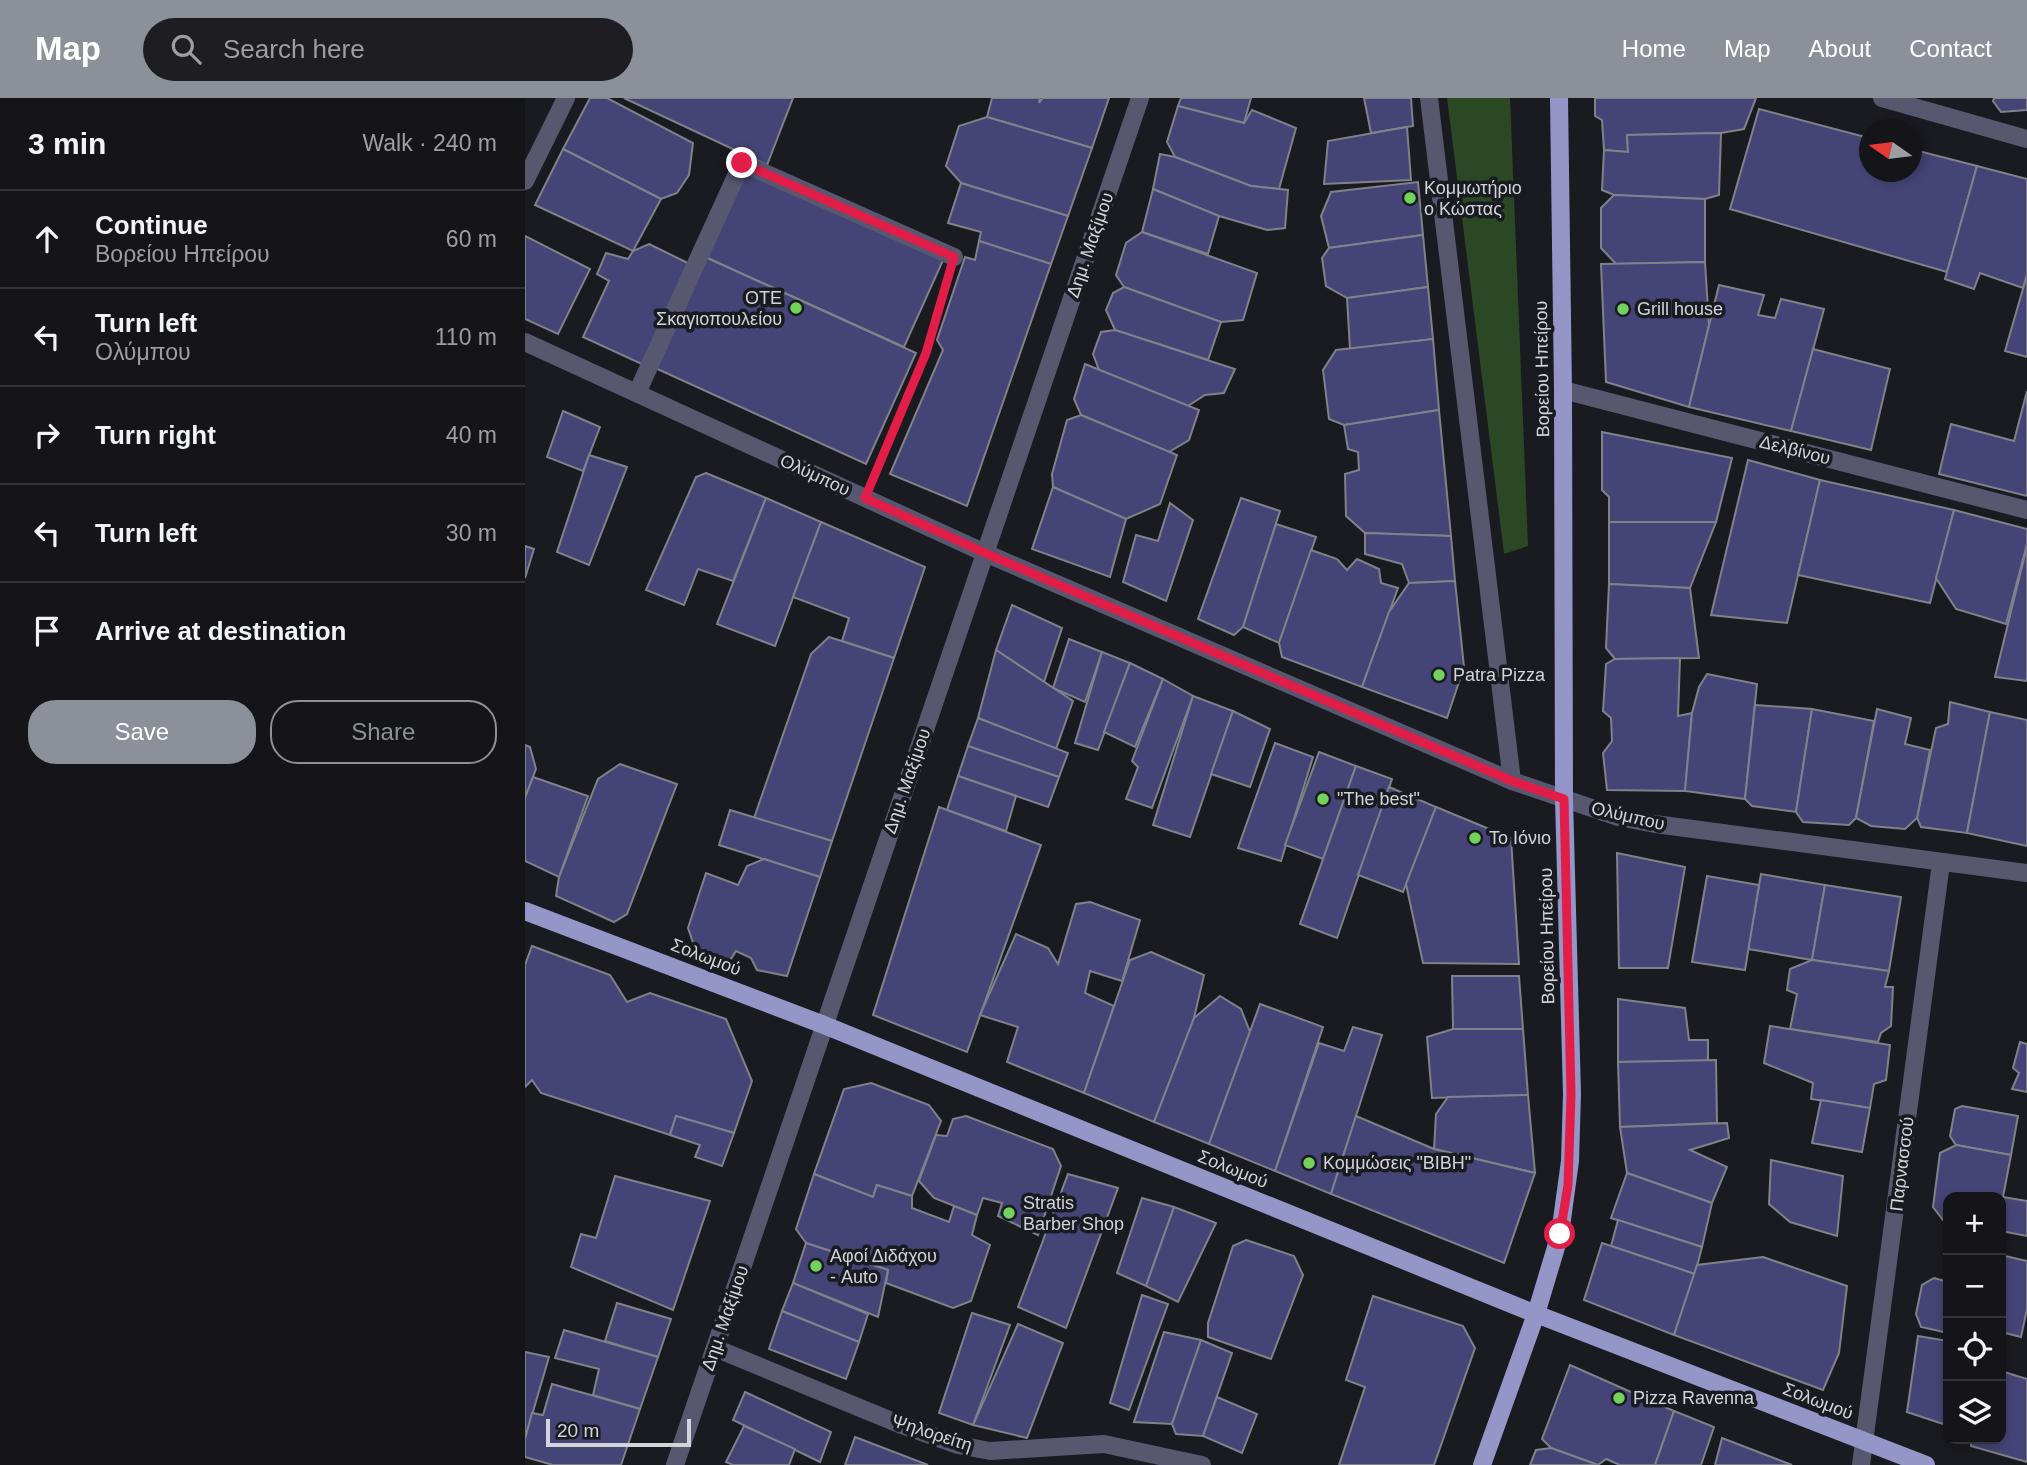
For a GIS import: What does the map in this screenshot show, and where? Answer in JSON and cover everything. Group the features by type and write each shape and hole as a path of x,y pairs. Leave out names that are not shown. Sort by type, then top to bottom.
{"main road":[{"name":"Βορείου Ηπείρου","path":"1482,1465 1536,1314 1560,1234 1570,1160 1564,799 1559,98"},
{"name":"Σολωμού","path":"525,911 824,1025 1536,1314 1926,1465"}],"street":[{"path":"525,181 566,98"},
{"name":"Δημ. Μαξίμου","path":"675,1465 1140,98"},
{"path":"1429,98 1512,781"},
{"path":"1882,98 2027,139"},
{"path":"637,393 742,163 954,257"},
{"name":"Ολύμπου","path":"525,342 985,553 1512,781 1618,817 1655,824 2027,873"},
{"name":"Δελβίνου","path":"1563,390 2027,510"},
{"name":"Παρνασσού","path":"1861,1465 1941,863"},
{"name":"Ψηλορείτη","path":"715,1348 899,1424 958,1444 999,1451 1104,1444 1202,1465"}],"path":[{"path":"865,498 926,353 954,257"}],"green space":[{"path":"1447,98 1510,98 1528,546 1504,554"}],"building":[{"path":"590,98 607,98 693,143 689,175 677,193 661,199 563,149"},
{"path":"624,98 793,98 767,165"},
{"path":"992,98 1040,98 1039,103 1043,98 1109,98 1092,148 987,117"},
{"path":"1181,98 1251,98 1244,123 1178,106"},
{"path":"1364,98 1411,98 1413,126 1371,133"},
{"path":"1595,98 1756,98 1744,129 1721,133 1627,135 1628,152 1604,150 1602,120 1595,116"},
{"path":"1994,98 2027,98 2027,110 2001,112 1993,101"},
{"path":"1178,106 1244,123 1252,110 1296,128 1279,189 1251,186 1175,157 1167,142"},
{"path":"1759,109 1859,135 1859,182 1922,182 1922,152 1977,166 1947,272 1730,209"},
{"path":"987,117 1092,148 1068,216 961,183 946,166 959,126"},
{"path":"1407,127 1411,180 1324,184 1328,141"},
{"path":"1721,133 1719,195 1705,199 1614,195 1602,190 1604,150 1628,152 1627,135"},
{"path":"563,149 661,199 633,251 535,205"},
{"path":"1160,154 1175,157 1251,186 1288,190 1285,228 1267,230 1219,216 1153,189"},
{"path":"1977,166 2027,179 2027,275 2023,288 1980,273 1974,289 1945,279"},
{"path":"742,168 944,258 904,347 703,256"},
{"path":"1418,182 1423,235 1329,248 1321,216 1331,192"},
{"path":"961,183 1068,216 1051,264 979,241 981,232 948,223"},
{"path":"1153,189 1219,216 1208,254 1142,232"},
{"path":"1614,195 1705,199 1705,262 1616,264 1601,248 1601,208"},
{"path":"1142,232 1257,273 1243,320 1221,322 1124,287 1116,275 1126,243"},
{"path":"1423,235 1428,287 1347,298 1326,286 1322,258 1329,248"},
{"path":"525,236 590,269 558,334 525,319"},
{"path":"979,241 1051,264 967,506 890,474 943,350 937,340 965,257 975,260"},
{"path":"649,244 694,266 646,366 583,337 609,281 597,274 606,253 628,259 633,251"},
{"path":"703,256 916,353 866,464 653,367"},
{"path":"1705,262 1709,325 1689,407 1606,382 1601,264"},
{"path":"2027,275 2027,357 2005,351"},
{"path":"1719,285 1764,295 1758,315 1775,318 1781,299 1824,309 1791,431 1689,407"},
{"path":"1124,287 1221,322 1208,360 1115,330 1106,310 1113,293"},
{"path":"1428,287 1433,339 1350,349 1347,298"},
{"path":"1115,330 1235,369 1224,393 1205,395 1188,406 1099,370 1093,354 1101,332"},
{"path":"1433,339 1439,410 1344,425 1329,419 1323,370 1336,350"},
{"path":"1813,349 1890,369 1871,450 1791,431"},
{"path":"1085,364 1199,410 1189,440 1169,452 1081,415 1074,399"},
{"path":"2027,391 2027,496 1939,474 1951,424 2014,441"},
{"path":"1439,410 1451,536 1365,533 1346,516 1345,474 1359,470 1358,452 1348,449 1344,425"},
{"path":"563,411 600,427 583,471 547,457"},
{"path":"1081,415 1177,455 1160,504 1126,519 1053,487 1052,474 1067,420"},
{"path":"1602,432 1732,458 1716,522 1609,522 1609,497 1602,490"},
{"path":"589,455 627,467 589,565 557,552"},
{"path":"1748,460 1820,480 1787,623 1711,615"},
{"path":"706,473 766,498 733,581 698,569 684,605 646,590 696,477"},
{"path":"1820,480 1954,510 1930,603 1798,575"},
{"path":"1053,487 1126,519 1110,577 1032,549"},
{"path":"766,498 821,522 775,646 717,624"},
{"path":"1241,498 1280,511 1243,627 1234,635 1198,619"},
{"path":"1170,503 1193,520 1166,601 1123,582 1136,535 1158,541"},
{"path":"1954,510 2027,529 2027,544 2006,624 1956,609 1936,578"},
{"path":"821,522 925,567 894,658 842,641 849,618 793,597"},
{"path":"1609,522 1716,522 1690,588 1609,584"},
{"path":"1276,524 1316,537 1279,643 1243,627"},
{"path":"1365,533 1451,536 1455,581 1409,583 1402,564 1365,554"},
{"path":"525,546 534,549 525,578"},
{"path":"2027,546 2027,681 1995,677"},
{"path":"1311,550 1337,559 1347,570 1357,559 1379,569 1381,583 1398,588 1362,687 1282,657 1279,643"},
{"path":"1455,581 1464,667 1447,718 1362,687 1389,612 1409,583"},
{"path":"1609,584 1690,588 1699,658 1615,659 1606,648"},
{"path":"1012,605 1062,628 1044,682 996,650"},
{"path":"829,637 894,658 832,841 754,818 811,654"},
{"path":"1069,639 1102,652 1085,702 1053,688"},
{"path":"996,650 1073,701 1056,749 978,718"},
{"path":"1102,652 1130,663 1098,750 1075,743"},
{"path":"1680,658 1678,716 1692,713 1685,791 1607,790 1603,753 1612,741 1611,718 1603,711 1606,664 1615,659"},
{"path":"1130,663 1163,679 1135,747 1104,732"},
{"path":"1707,674 1757,684 1745,799 1685,791 1692,713 1699,687"},
{"path":"1163,679 1193,696 1152,808 1126,799 1138,767 1132,761"},
{"path":"1193,696 1233,711 1190,837 1153,825"},
{"path":"1950,702 1990,712 1967,833 1921,827 1917,818 1936,728 1948,724"},
{"path":"1755,705 1812,709 1796,812 1752,806 1745,799"},
{"path":"1812,709 1874,721 1856,818 1849,825 1803,822 1796,812"},
{"path":"1877,709 1911,718 1905,744 1930,750 1917,818 1905,829 1871,826 1856,818"},
{"path":"1233,711 1270,729 1250,787 1211,774"},
{"path":"1990,712 2027,720 2027,846 1967,833"},
{"path":"978,718 1068,753 1059,777 968,746"},
{"path":"1275,743 1313,757 1281,861 1238,848"},
{"path":"525,745 530,747 536,769 525,798"},
{"path":"968,746 1059,777 1048,807 958,776"},
{"path":"1319,752 1356,766 1323,859 1285,845"},
{"path":"620,764 677,784 627,914 614,922 556,896 559,877 598,779"},
{"path":"1356,766 1392,779 1337,938 1300,924"},
{"path":"958,776 1016,796 1006,831 947,810"},
{"path":"533,777 588,796 559,877 525,861 525,798"},
{"path":"1389,787 1436,807 1403,892 1358,875"},
{"path":"939,807 1041,845 967,1052 873,1015"},
{"path":"1436,807 1511,838 1519,964 1423,963 1406,884"},
{"path":"730,810 832,841 820,877 719,845"},
{"path":"1617,853 1685,867 1668,968 1619,968"},
{"path":"764,859 820,877 787,976 757,970 751,958 736,951 729,962 696,951 688,928 706,873 738,885 747,866"},
{"path":"1761,874 1825,885 1812,960 1748,949"},
{"path":"1707,876 1759,885 1745,970 1692,962"},
{"path":"1825,885 1901,897 1889,971 1812,960"},
{"path":"1090,902 1140,920 1122,981 1090,971 1085,993 1114,1006 1084,1093 1007,1062 1018,1027 980,1015 1016,934 1048,948 1058,964 1076,904"},
{"path":"532,946 610,975 627,1002 650,993 726,1019 752,1081 734,1133 676,1116 670,1135 541,1093 532,1080 525,1087 525,965"},
{"path":"1151,952 1204,975 1194,1018 1154,1122 1084,1093 1130,960"},
{"path":"1812,960 1889,971 1885,987 1893,987 1891,1026 1881,1033 1878,1042 1790,1029 1797,994 1787,990 1790,969"},
{"path":"1452,976 1519,976 1523,1029 1453,1029"},
{"path":"1220,996 1241,1009 1250,1032 1209,1144 1154,1122 1194,1018"},
{"path":"1618,999 1685,1008 1689,1040 1708,1040 1708,1061 1618,1062"},
{"path":"1260,1004 1323,1027 1275,1171 1209,1144"},
{"path":"1770,1026 1890,1045 1886,1080 1874,1084 1870,1108 1811,1099 1813,1083 1764,1063"},
{"path":"1353,1027 1382,1035 1331,1194 1275,1171 1319,1043 1344,1051"},
{"path":"1453,1029 1523,1029 1528,1095 1432,1098 1427,1037"},
{"path":"2020,1042 2027,1044 2027,1092 2012,1089 2019,1073 2013,1068"},
{"path":"1716,1060 1717,1123 1620,1127 1618,1062"},
{"path":"871,1083 929,1105 941,1121 912,1196 877,1185 873,1197 814,1174 844,1089"},
{"path":"1528,1095 1535,1173 1434,1149 1436,1114 1448,1097"},
{"path":"1821,1100 1870,1108 1862,1152 1812,1143"},
{"path":"1962,1106 2018,1116 2011,1155 1956,1145 1950,1136 1955,1109"},
{"path":"676,1116 734,1133 722,1166 695,1157 700,1145 670,1135"},
{"path":"966,1116 1053,1149 1061,1166 1038,1235 998,1216 1002,1203 983,1198 977,1215 934,1198 919,1181 936,1135 947,1136 953,1119"},
{"path":"1356,1116 1434,1149 1535,1173 1504,1263 1331,1194"},
{"path":"1727,1123 1729,1138 1690,1150 1727,1167 1712,1203 1627,1173 1620,1127"},
{"path":"1956,1145 2011,1155 2004,1192 1943,1192 1943,1220 1933,1207 1940,1153"},
{"path":"1771,1160 1843,1176 1837,1236 1790,1222 1769,1204"},
{"path":"1627,1173 1712,1203 1702,1247 1611,1218"},
{"path":"814,1174 873,1197 877,1185 912,1196 912,1208 949,1222 954,1206 977,1215 972,1235 990,1245 971,1301 953,1308 886,1283 888,1270 806,1243 796,1229"},
{"path":"1068,1174 1118,1188 1066,1328 1018,1307"},
{"path":"615,1176 710,1201 673,1310 571,1267 581,1234 596,1238"},
{"path":"1142,1198 1174,1207 1146,1286 1117,1273"},
{"path":"2006,1198 2027,1201 2027,1236 2006,1232"},
{"path":"1174,1207 1216,1223 1178,1302 1146,1286"},
{"path":"1618,1220 1702,1247 1695,1274 1611,1246"},
{"path":"1246,1240 1294,1256 1303,1275 1271,1359 1208,1337 1208,1323 1233,1246"},
{"path":"806,1243 888,1270 878,1317 793,1283"},
{"path":"1602,1243 1695,1274 1674,1335 1584,1300"},
{"path":"2006,1256 2027,1261 2027,1309 2021,1337 2006,1333"},
{"path":"1763,1257 1847,1286 1839,1353 1823,1390 1674,1335 1697,1265"},
{"path":"1934,1278 1943,1281 1943,1332 1921,1327 1916,1314 1922,1285"},
{"path":"793,1283 868,1314 859,1342 782,1311"},
{"path":"1142,1295 1168,1304 1129,1410 1110,1403"},
{"path":"1373,1296 1463,1326 1475,1348 1434,1465 1339,1465 1365,1387 1346,1380"},
{"path":"617,1303 671,1319 658,1357 605,1341"},
{"path":"782,1311 859,1342 846,1379 769,1349"},
{"path":"972,1313 1010,1325 973,1425 939,1413"},
{"path":"1018,1324 1063,1343 1027,1438 973,1425"},
{"path":"564,1330 658,1357 640,1409 593,1395 599,1369 555,1358"},
{"path":"1164,1332 1201,1340 1172,1424 1134,1422"},
{"path":"1918,1336 1943,1340 1943,1424 1907,1412"},
{"path":"1201,1340 1232,1353 1203,1436 1176,1434 1172,1424"},
{"path":"525,1352 549,1357 525,1439"},
{"path":"1570,1365 1674,1411 1655,1465 1620,1465 1606,1459 1598,1465 1551,1448 1542,1439"},
{"path":"2006,1373 2027,1379 2027,1462 1971,1446 2006,1444"},
{"path":"552,1384 640,1409 621,1465 553,1465 525,1457 525,1439 532,1413 543,1415"},
{"path":"745,1392 831,1432 820,1462 733,1420"},
{"path":"1217,1397 1257,1414 1242,1453 1203,1436"},
{"path":"1674,1411 1714,1427 1701,1465 1655,1465"},
{"path":"744,1426 795,1449 789,1465 733,1465 726,1462"},
{"path":"855,1437 928,1465 845,1465"},
{"path":"1722,1438 1792,1465 1715,1465"},
{"path":"1551,1448 1598,1465 1530,1465 1536,1450"}],"place":[{"name":"Κομμωτήριο ο Κώστας","path":"1410,198"},
{"name":"ΟΤΕ Σκαγιοπουλείου","path":"796,308"},
{"name":"Grill house","path":"1623,309"},
{"name":"Patra Pizza","path":"1439,675"},
{"name":"\"The best\"","path":"1323,799"},
{"name":"Το Ιόνιο","path":"1475,838"},
{"name":"Κομμώσεις \"ΒΙΒΗ\"","path":"1309,1163"},
{"name":"Stratis Barber Shop","path":"1009,1213"},
{"name":"Αφοί Διδάχου - Auto","path":"816,1266"},
{"name":"Pizza Ravenna","path":"1619,1398"}],"route":[{"path":"742,163 954,257 926,353 865,498 985,553 1512,781 1564,799 1571,1094 1570,1160 1560,1234"}]}
